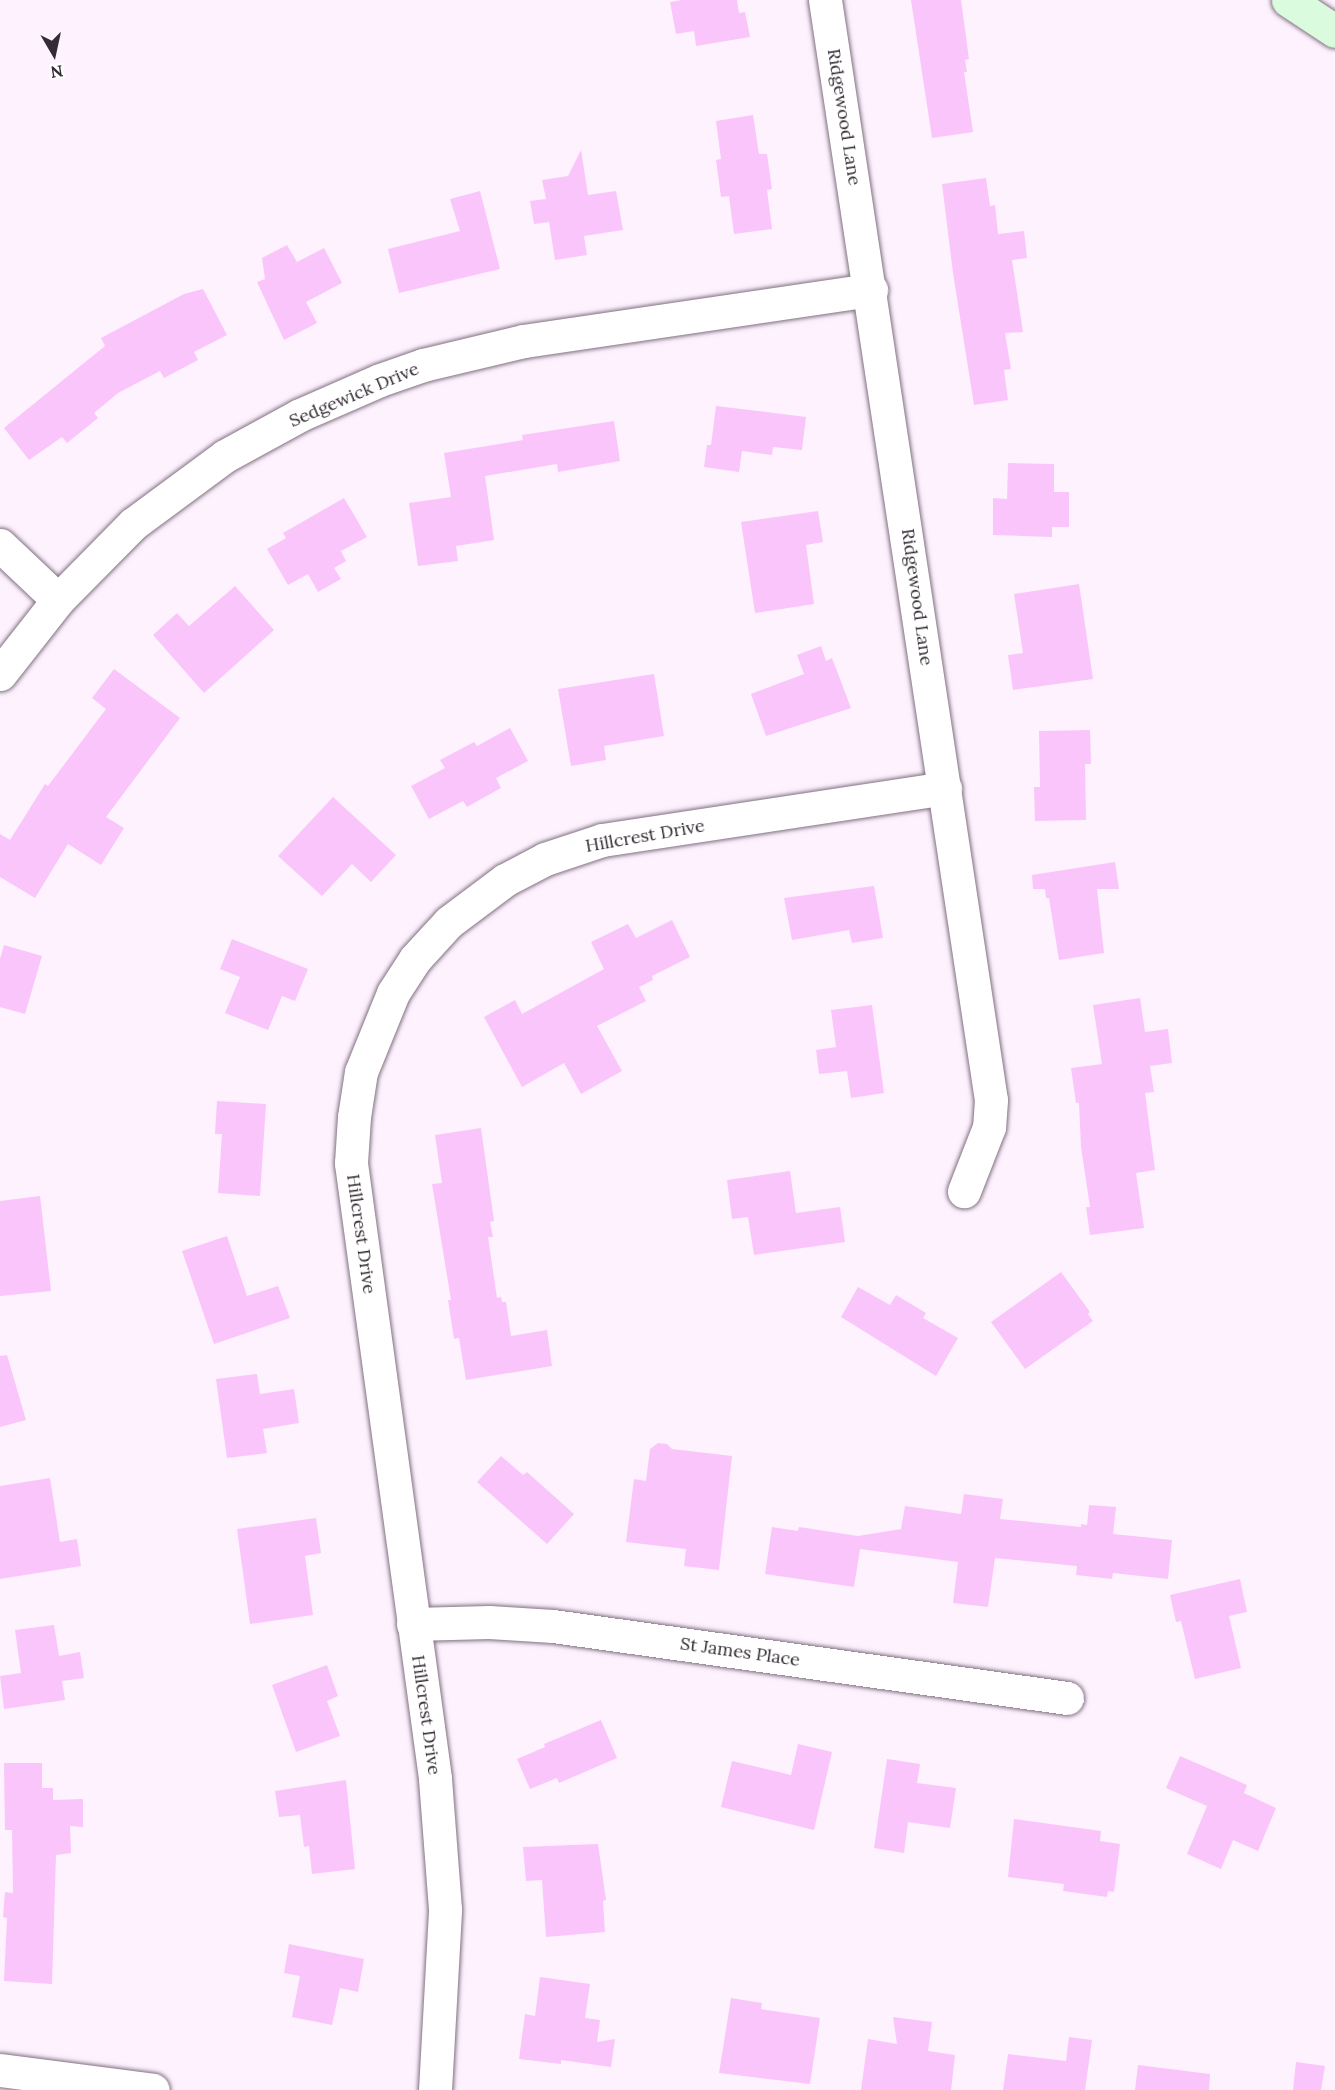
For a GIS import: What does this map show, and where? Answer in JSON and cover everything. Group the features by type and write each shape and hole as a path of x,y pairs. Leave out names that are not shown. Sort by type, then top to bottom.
{"main road":[{"path":"1288,0 1335,31"}],"street":[{"name":"Ridgewood Lane","path":"825,0 871,290 991,1100 989,1127 964,1191"},
{"name":"Sedgewick Drive","path":"0,674 58,600 133,524 225,456 300,415 380,380 423,365 524,341 871,290"},
{"path":"0,545 58,600"},
{"name":"Hillcrest Drive","path":"435,2090 445,1909 435,1779 351,1163 354,1117 361,1072 393,993 415,958 449,922 505,880 545,859 602,840 945,788"},
{"name":"St James Place","path":"413,1624 489,1622 554,1626 1067,1698"},
{"path":"0,2070 153,2090"}],"building":[{"path":"737,0 739,13 745,12 750,37 696,46 694,31 676,34 670,2"},
{"path":"911,0 961,0 969,59 965,60 967,72 964,72 973,132 932,138"},
{"path":"753,115 759,154 767,154 772,189 767,190 772,229 734,234 729,196 721,197 716,160 721,159 716,121"},
{"path":"581,150 588,195 616,191 623,230 584,236 587,255 555,260 549,222 534,224 530,201 546,199 542,180 568,176"},
{"path":"986,178 990,206 995,205 998,234 1024,231 1027,258 1012,260 1023,332 1005,333 1011,369 1004,370 1008,400 974,405 953,273 942,184"},
{"path":"480,191 500,269 399,293 388,249 460,231 450,199"},
{"path":"287,245 297,262 324,248 342,283 306,302 317,323 284,340 257,282 265,279 262,258"},
{"path":"203,289 227,335 194,352 198,360 164,378 160,371 118,393 94,413 98,418 67,443 62,437 29,460 4,428 105,346 101,338 184,294"},
{"path":"716,406 806,417 802,450 773,447 772,455 742,451 739,472 704,467 707,445 711,445"},
{"path":"614,421 620,461 558,472 557,464 485,476 494,540 456,546 458,561 418,566 409,503 451,497 444,453 523,440 522,435"},
{"path":"1008,463 1054,464 1054,492 1069,492 1069,527 1052,527 1052,537 993,535 993,498 1007,499"},
{"path":"344,498 367,537 341,551 346,561 334,568 341,579 318,592 308,574 288,585 267,549 286,538 283,533"},
{"path":"818,511 823,542 806,545 814,604 755,613 741,522"},
{"path":"1079,584 1093,679 1013,690 1008,655 1023,653 1014,594"},
{"path":"235,586 274,630 204,693 153,635 177,613 189,626"},
{"path":"821,646 826,661 832,658 851,708 766,736 751,694 804,674 797,655"},
{"path":"114,669 180,718 106,817 124,828 101,865 68,844 35,898 0,877 0,834 10,840 45,784 48,786 106,709 92,698"},
{"path":"654,674 664,736 604,746 606,760 571,766 558,689"},
{"path":"510,728 528,761 496,778 501,788 467,807 463,801 429,819 411,786 445,768 440,760 474,742 477,746"},
{"path":"1090,730 1091,764 1085,764 1086,820 1035,821 1034,787 1040,787 1039,731"},
{"path":"333,797 396,855 371,882 352,864 322,896 278,856"},
{"path":"1115,862 1119,889 1097,889 1104,953 1059,960 1049,898 1046,898 1045,889 1033,889 1032,875"},
{"path":"874,886 883,938 852,943 849,930 792,940 784,898"},
{"path":"672,920 690,957 652,976 653,980 639,987 646,1001 597,1026 622,1071 581,1094 564,1063 522,1087 484,1017 515,1000 522,1014 604,969 591,942 628,924 636,938"},
{"path":"232,939 308,969 295,1001 282,996 268,1030 225,1013 240,977 220,969"},
{"path":"4,945 42,956 25,1014 0,1007 0,959"},
{"path":"1140,998 1145,1032 1168,1029 1172,1063 1150,1066 1154,1092 1145,1093 1155,1170 1136,1173 1144,1228 1090,1235 1086,1207 1090,1207 1081,1147 1079,1103 1076,1103 1071,1068 1102,1064 1093,1005"},
{"path":"872,1005 884,1093 851,1098 847,1071 819,1074 816,1050 836,1047 831,1010"},
{"path":"217,1101 266,1104 260,1196 218,1193 222,1134 215,1134"},
{"path":"481,1128 494,1221 490,1222 493,1237 488,1237 497,1298 501,1297 502,1302 506,1302 511,1336 547,1330 552,1366 466,1380 459,1338 454,1339 448,1300 451,1300 432,1184 442,1183 435,1135"},
{"path":"790,1171 796,1213 840,1207 845,1242 754,1255 748,1217 732,1219 727,1180"},
{"path":"40,1196 51,1291 0,1296 0,1201"},
{"path":"227,1236 247,1296 278,1286 290,1318 214,1344 182,1251"},
{"path":"1061,1272 1090,1312 1088,1314 1093,1321 1025,1369 991,1322"},
{"path":"858,1287 890,1305 896,1295 926,1313 923,1318 958,1338 936,1376 841,1317"},
{"path":"7,1355 26,1420 0,1427 0,1356"},
{"path":"257,1374 260,1394 294,1389 299,1423 263,1429 267,1453 227,1458 216,1379"},
{"path":"658,1443 667,1444 672,1449 732,1456 719,1570 684,1566 686,1549 626,1542 634,1479 646,1481 650,1449"},
{"path":"501,1456 523,1475 527,1472 574,1514 547,1544 477,1482"},
{"path":"50,1478 60,1542 77,1539 81,1566 0,1579 0,1486"},
{"path":"964,1494 1003,1499 1000,1519 1081,1527 1081,1524 1087,1525 1089,1505 1116,1507 1113,1534 1172,1540 1168,1579 1113,1573 1112,1579 1076,1575 1077,1566 995,1558 988,1607 953,1603 958,1562 860,1549 854,1587 765,1574 772,1527 798,1531 799,1527 858,1536 901,1529 905,1506 961,1514"},
{"path":"316,1518 321,1553 305,1556 313,1615 250,1624 237,1529"},
{"path":"1240,1579 1247,1612 1229,1616 1241,1668 1195,1679 1181,1621 1176,1622 1170,1595"},
{"path":"54,1625 59,1656 80,1652 84,1678 62,1681 65,1700 4,1709 0,1676 21,1673 15,1630"},
{"path":"327,1665 338,1696 327,1701 340,1736 296,1752 272,1685"},
{"path":"601,1720 617,1758 559,1783 557,1778 530,1789 517,1759 545,1747 544,1744"},
{"path":"798,1744 832,1752 814,1830 721,1807 732,1761 791,1775"},
{"path":"1180,1756 1247,1785 1244,1793 1276,1808 1258,1851 1233,1840 1221,1869 1187,1854 1207,1806 1166,1788"},
{"path":"887,1759 920,1764 917,1783 956,1788 950,1828 908,1822 904,1853 874,1848"},
{"path":"4,1763 42,1763 42,1788 53,1788 53,1800 83,1799 83,1827 70,1826 71,1853 56,1855 52,1984 4,1981 7,1918 3,1917 5,1892 13,1893 12,1830 5,1830"},
{"path":"346,1780 355,1869 312,1874 309,1846 304,1847 300,1815 279,1817 275,1791"},
{"path":"1014,1819 1101,1831 1100,1841 1120,1844 1114,1892 1108,1891 1107,1897 1063,1891 1064,1884 1008,1877"},
{"path":"598,1844 606,1900 603,1901 605,1932 546,1937 542,1880 526,1881 523,1847"},
{"path":"289,1944 364,1959 358,1992 340,1988 332,2025 292,2017 300,1976 284,1973"},
{"path":"540,1977 590,1984 585,2018 600,2020 597,2042 615,2039 611,2067 561,2060 561,2064 519,2059 525,2014 535,2016"},
{"path":"731,1998 762,2003 761,2009 820,2018 810,2084 719,2073"},
{"path":"893,2017 932,2022 928,2051 955,2055 951,2090 861,2090 868,2039 897,2044"},
{"path":"1069,2037 1092,2040 1085,2090 1003,2090 1008,2054 1066,2061"},
{"path":"1296,2062 1325,2066 1321,2090 1293,2090"},
{"path":"1138,2065 1210,2074 1209,2090 1135,2090"}]}
